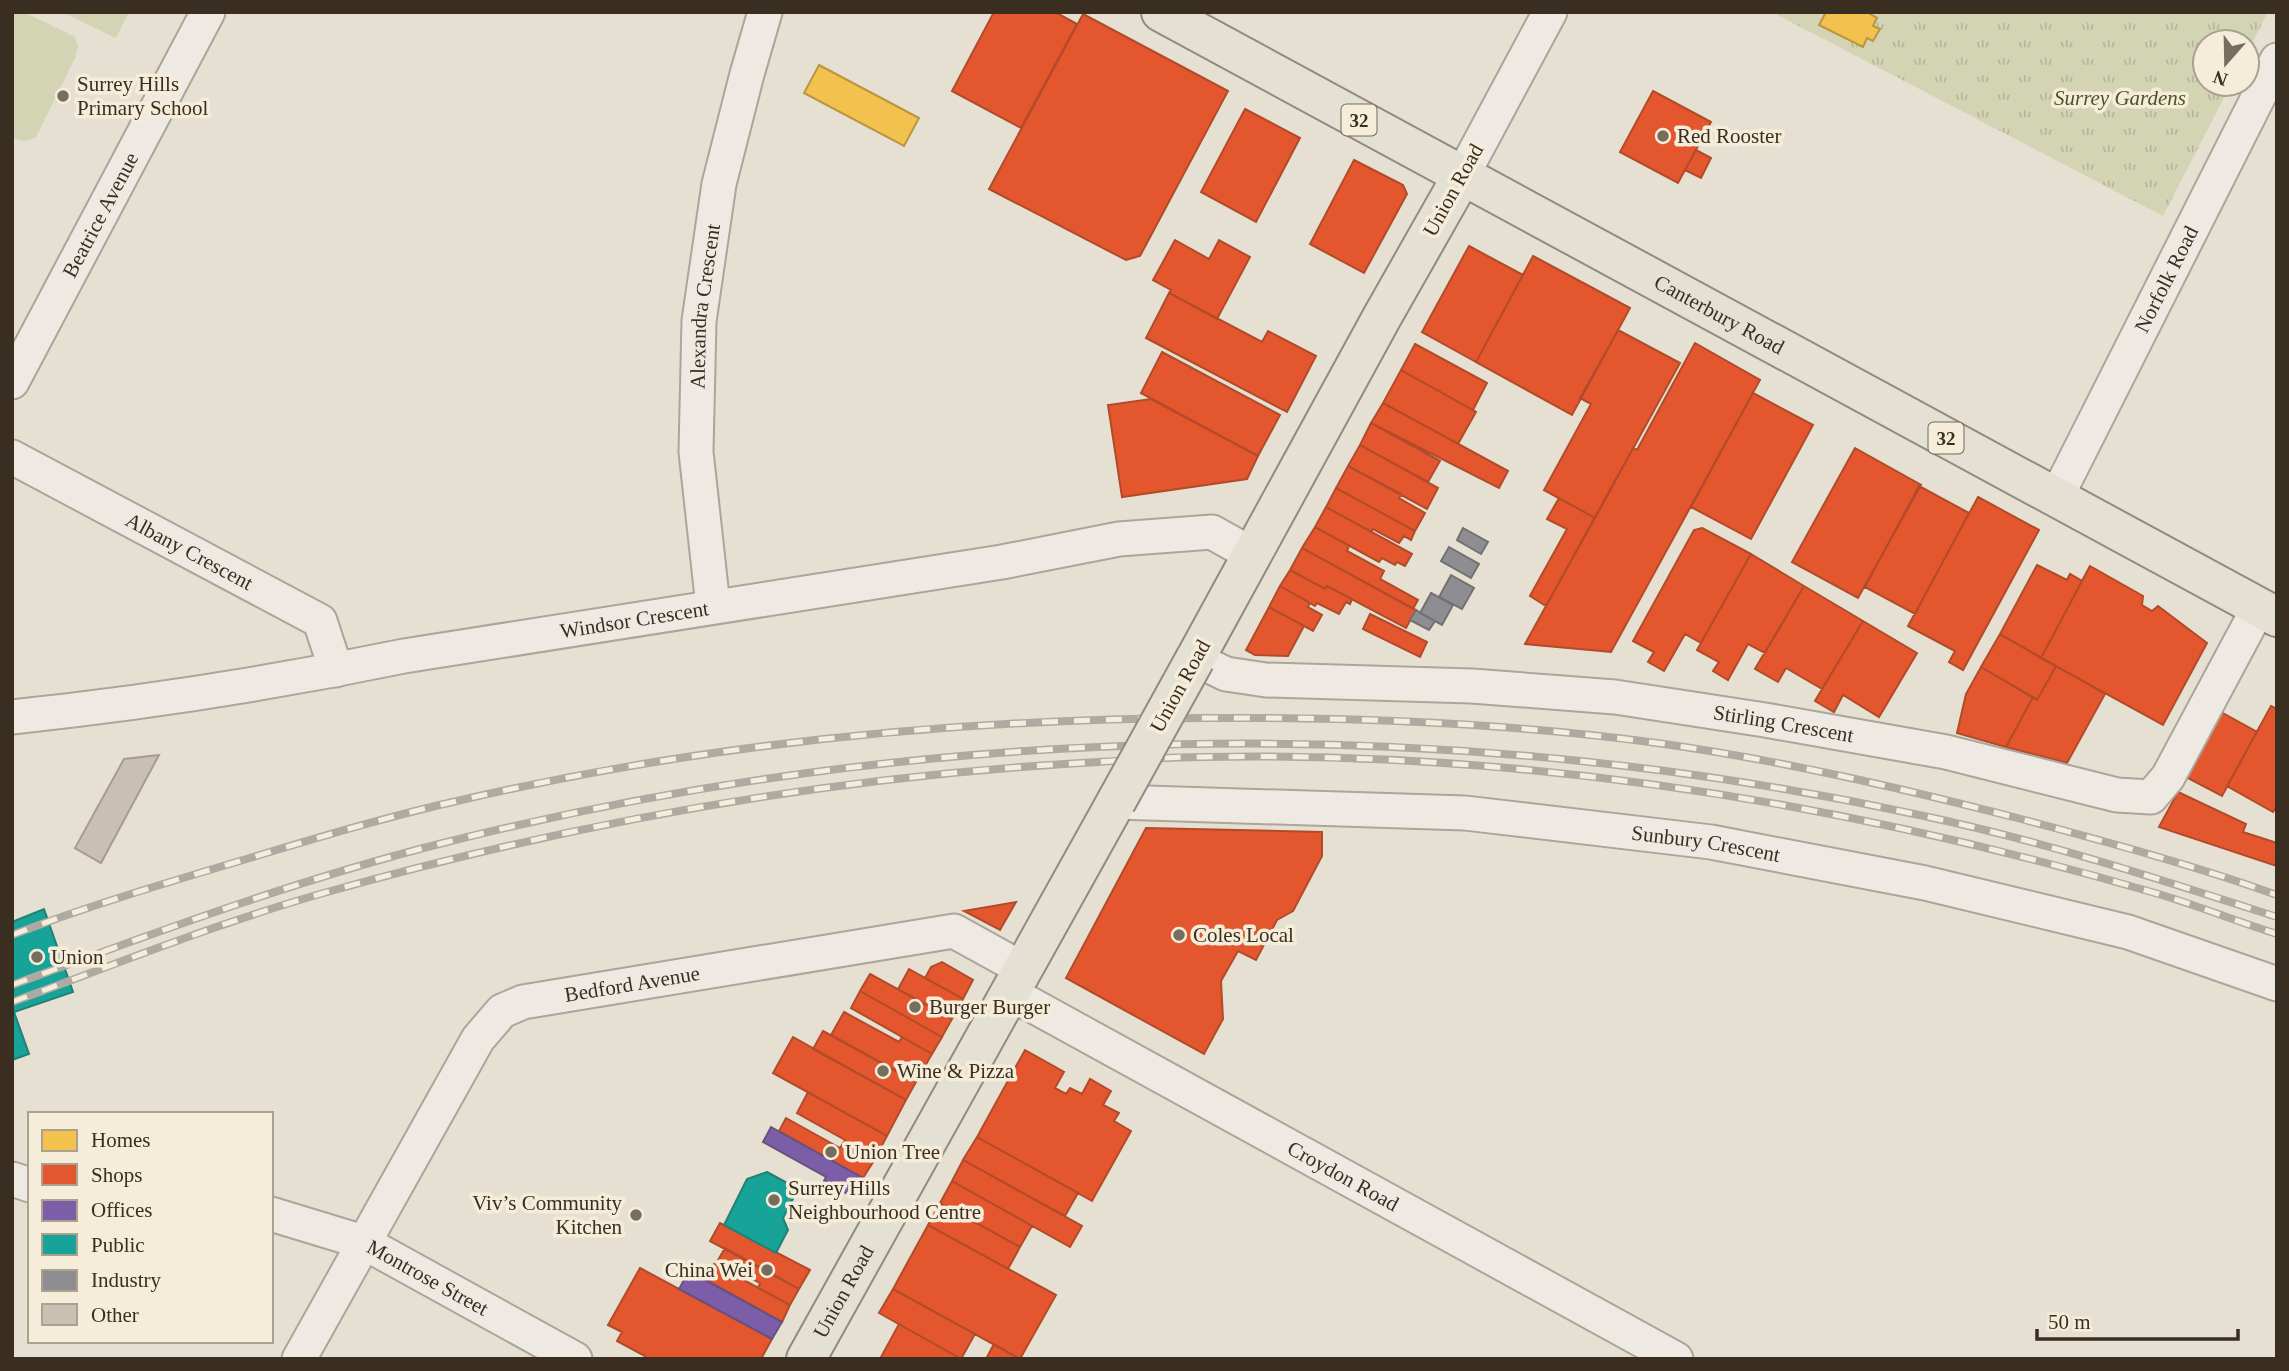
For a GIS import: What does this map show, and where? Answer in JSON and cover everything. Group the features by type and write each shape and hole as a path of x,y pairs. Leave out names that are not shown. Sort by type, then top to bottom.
{"main road":[{"name":"Canterbury Road","path":"1161,12 2268,612"},
{"name":"Union Road","path":"806,1359 1462,176"}],"street":[{"name":"Beatrice Avenue","path":"12,382 208,12"},
{"name":"Alexandra Crescent","path":"713,606 696,452 699,321 719,184 765,12"},
{"name":"Union Road","path":"1462,176 1550,12"},
{"name":"Norfolk Road","path":"2056,498 2277,60"},
{"name":"Albany Crescent","path":"12,457 320,621 336,670"},
{"name":"Windsor Crescent","path":"12,717 131,704 404,656 1002,562 1119,539 1212,532 1253,555"},
{"name":"Stirling Crescent","path":"1195,659 1226,674 1266,680 1472,686 1615,697 1946,752 2117,795 2151,797 2168,776 2268,612"},
{"name":"Sunbury Crescent","path":"1116,802 1465,813 1711,842 1925,883 2128,933 2277,984"},
{"name":"Bedford Avenue","path":"299,1359 478,1040 502,1011 523,1002 954,931 1016,981"},
{"name":"Croydon Road","path":"1016,981 1676,1359"},
{"name":"Montrose Street","path":"273,1215 363,1242 575,1359"}],"green space":[{"path":"12,12 24,12 75,37 78,47 36,137 27,140 12,138"},
{"path":"62,12 129,12 116,38"},
{"name":"Surrey Gardens","path":"1772,12 2268,12 2260,28 2191,28 2191,98 2224,98 2163,216"}],"building: Homes":[{"path":"1826,12 1867,12 1877,18 1873,26 1880,29 1873,41 1867,38 1863,47 1819,25"},
{"path":"819,65 919,118 904,146 804,93"}],"building: Shops":[{"path":"994,12 1055,12 1077,24 1021,128 952,91"},
{"path":"1083,14 1228,91 1140,256 1126,260 989,189"},
{"path":"1653,91 1711,122 1678,183 1620,152"},
{"path":"1245,109 1300,138 1256,222 1201,192"},
{"path":"1696,150 1711,158 1701,178 1685,170"},
{"path":"1354,160 1403,185 1407,194 1364,273 1310,244"},
{"path":"1175,240 1209,259 1219,240 1250,257 1217,319 1169,293 1171,290 1153,280"},
{"path":"1469,246 1523,275 1476,362 1422,332"},
{"path":"1533,256 1630,308 1572,415 1476,362"},
{"path":"1169,293 1262,342 1268,331 1316,356 1287,412 1146,338"},
{"path":"1618,330 1680,363 1595,518 1544,490 1591,404 1580,398"},
{"path":"1695,343 1760,380 1611,652 1525,644 1633,448 1637,450"},
{"path":"1415,344 1487,383 1473,410 1401,370"},
{"path":"1162,352 1280,415 1258,456 1141,393"},
{"path":"1401,370 1476,412 1458,444 1383,403"},
{"path":"1753,393 1813,425 1751,539 1691,507"},
{"path":"1151,399 1258,456 1247,479 1122,497 1108,405"},
{"path":"1383,403 1508,471 1499,488 1371,423"},
{"path":"1371,423 1440,461 1428,482 1360,445"},
{"path":"1360,445 1438,488 1427,509 1348,466"},
{"path":"1855,448 1921,485 1858,598 1792,562"},
{"path":"1348,466 1401,494 1399,498 1425,513 1415,531 1336,488"},
{"path":"1919,486 1969,513 1915,614 1865,587"},
{"path":"1336,488 1415,531 1411,540 1404,536 1399,543 1373,529 1371,532 1326,507"},
{"path":"1978,497 2039,530 1963,670 1949,662 1955,651 1908,626"},
{"path":"1559,498 1595,518 1546,606 1530,596 1567,529 1547,519"},
{"path":"1326,507 1412,554 1405,566 1397,562 1395,565 1382,558 1379,562 1315,527"},
{"path":"1315,527 1349,546 1347,551 1384,571 1380,579 1418,600 1413,609 1302,548"},
{"path":"1702,528 1751,554 1701,643 1685,634 1664,671 1648,662 1654,652 1633,641 1694,530"},
{"path":"1302,548 1416,610 1406,628 1327,586 1325,589 1290,570"},
{"path":"1751,554 1804,586 1765,653 1748,644 1728,680 1713,671 1719,662 1697,650"},
{"path":"2037,565 2067,580 2070,574 2082,581 2041,658 2000,634"},
{"path":"2090,566 2143,596 2142,605 2152,611 2158,606 2207,643 2163,725 2041,658"},
{"path":"1290,570 1325,589 1327,586 1352,599 1350,604 1346,602 1339,614 1317,603 1315,606 1280,586"},
{"path":"1280,586 1310,603 1308,607 1322,615 1313,631 1269,607"},
{"path":"1804,586 1863,621 1822,689 1786,668 1778,682 1755,669"},
{"path":"1269,607 1304,626 1288,656 1255,655 1246,650"},
{"path":"1370,614 1427,642 1420,657 1363,629"},
{"path":"1863,621 1917,653 1879,717 1843,695 1834,712 1815,701"},
{"path":"2000,634 2056,666 2037,700 1981,667"},
{"path":"2056,666 2105,694 2067,763 2006,747 2033,697 2037,700"},
{"path":"1981,667 2033,697 2006,747 1957,733 1966,694"},
{"path":"2271,706 2277,709 2277,806 2273,812 2227,786"},
{"path":"2221,712 2257,732 2222,796 2186,777"},
{"path":"2178,792 2246,824 2243,832 2277,843 2277,866 2159,827"},
{"name":"Coles Local","path":"1146,828 1322,832 1322,856 1293,911 1277,920 1256,960 1238,951 1221,981 1223,1019 1204,1054 1066,978"},
{"path":"1016,902 1000,930 964,911"},
{"path":"942,962 973,980 963,999 925,978 931,967"},
{"path":"909,969 963,999 952,1019 898,989"},
{"path":"870,974 952,1019 942,1037 860,991"},
{"path":"860,991 942,1037 932,1054 851,1008"},
{"path":"844,1012 899,1042 902,1037 932,1054 916,1082 831,1035"},
{"path":"823,1031 916,1082 906,1100 813,1049"},
{"path":"793,1037 906,1100 887,1136 773,1073"},
{"path":"1025,1050 1064,1072 1055,1088 1066,1094 1070,1088 1082,1094 1090,1079 1111,1091 1103,1105 1119,1113 1114,1121 1131,1131 1092,1201 977,1137"},
{"path":"808,1092 887,1136 873,1162 842,1145 845,1140 797,1113"},
{"path":"786,1118 840,1148 842,1145 873,1162 863,1178 779,1131"},
{"path":"977,1137 1078,1193 1065,1216 963,1160"},
{"path":"963,1160 1082,1226 1070,1247 952,1181"},
{"path":"952,1181 1032,1226 1020,1247 940,1203"},
{"path":"940,1203 1020,1247 1008,1269 928,1225"},
{"path":"720,1223 810,1270 799,1289 710,1241"},
{"path":"928,1225 1056,1295 1020,1359 893,1289"},
{"path":"725,1248 799,1289 790,1305 758,1288 760,1283 718,1260"},
{"path":"714,1264 790,1305 782,1322 706,1280"},
{"path":"640,1268 772,1339 761,1359 644,1359 645,1356 617,1341 622,1332 608,1325"},
{"path":"893,1289 975,1334 961,1359 879,1313"},
{"path":"899,1324 961,1359 880,1359"},
{"path":"994,1344 1020,1359 986,1359"}],"building: Offices":[{"path":"771,1127 863,1178 853,1197 824,1181 826,1177 763,1142"},
{"path":"689,1271 782,1322 772,1339 679,1289"}],"building: Public":[{"name":"Union","path":"44,909 73,992 14,1012 29,1054 12,1060 12,922"},
{"path":"767,1172 789,1184 793,1199 783,1218 788,1230 776,1253 724,1225 747,1179"}],"building: Industry":[{"path":"1463,528 1488,542 1481,554 1457,540"},
{"path":"1449,547 1479,564 1471,578 1441,561"},
{"path":"1451,575 1474,588 1462,609 1439,597"},
{"path":"1431,593 1453,605 1442,625 1420,613"},
{"path":"1416,610 1435,621 1429,630 1410,620"}],"building: Other":[{"path":"159,755 101,863 75,848 124,759"}],"railway":[{"path":"12,935 122,897 344,830 549,781 642,764 829,738 923,730 1017,723 1205,718 1375,720 1488,726 1601,736 1703,750 1840,776 1976,808 2150,854 2277,895"},
{"path":"12,985 226,908 334,873 443,843 625,803 809,773 994,753 1180,744 1365,746 1551,758 1736,781 1919,815 2009,836 2099,861 2277,917"},
{"path":"12,1002 203,932 320,894 416,868 608,824 705,806 901,778 1177,758 1323,757 1444,763 1684,789 1803,809 2039,861 2170,898 2277,934"}],"place":[{"name":"Surrey Hills Primary School","path":"63,96"},
{"name":"Red Rooster","path":"1663,136"},
{"name":"Coles Local","path":"1179,935"},
{"name":"Union","path":"37,957"},
{"name":"Burger Burger","path":"915,1007"},
{"name":"Wine & Pizza","path":"883,1071"},
{"name":"Union Tree","path":"831,1152"},
{"name":"Surrey Hills Neighbourhood Centre","path":"774,1200"},
{"name":"Viv’s Community Kitchen","path":"636,1215"},
{"name":"China Wei","path":"767,1270"}]}
